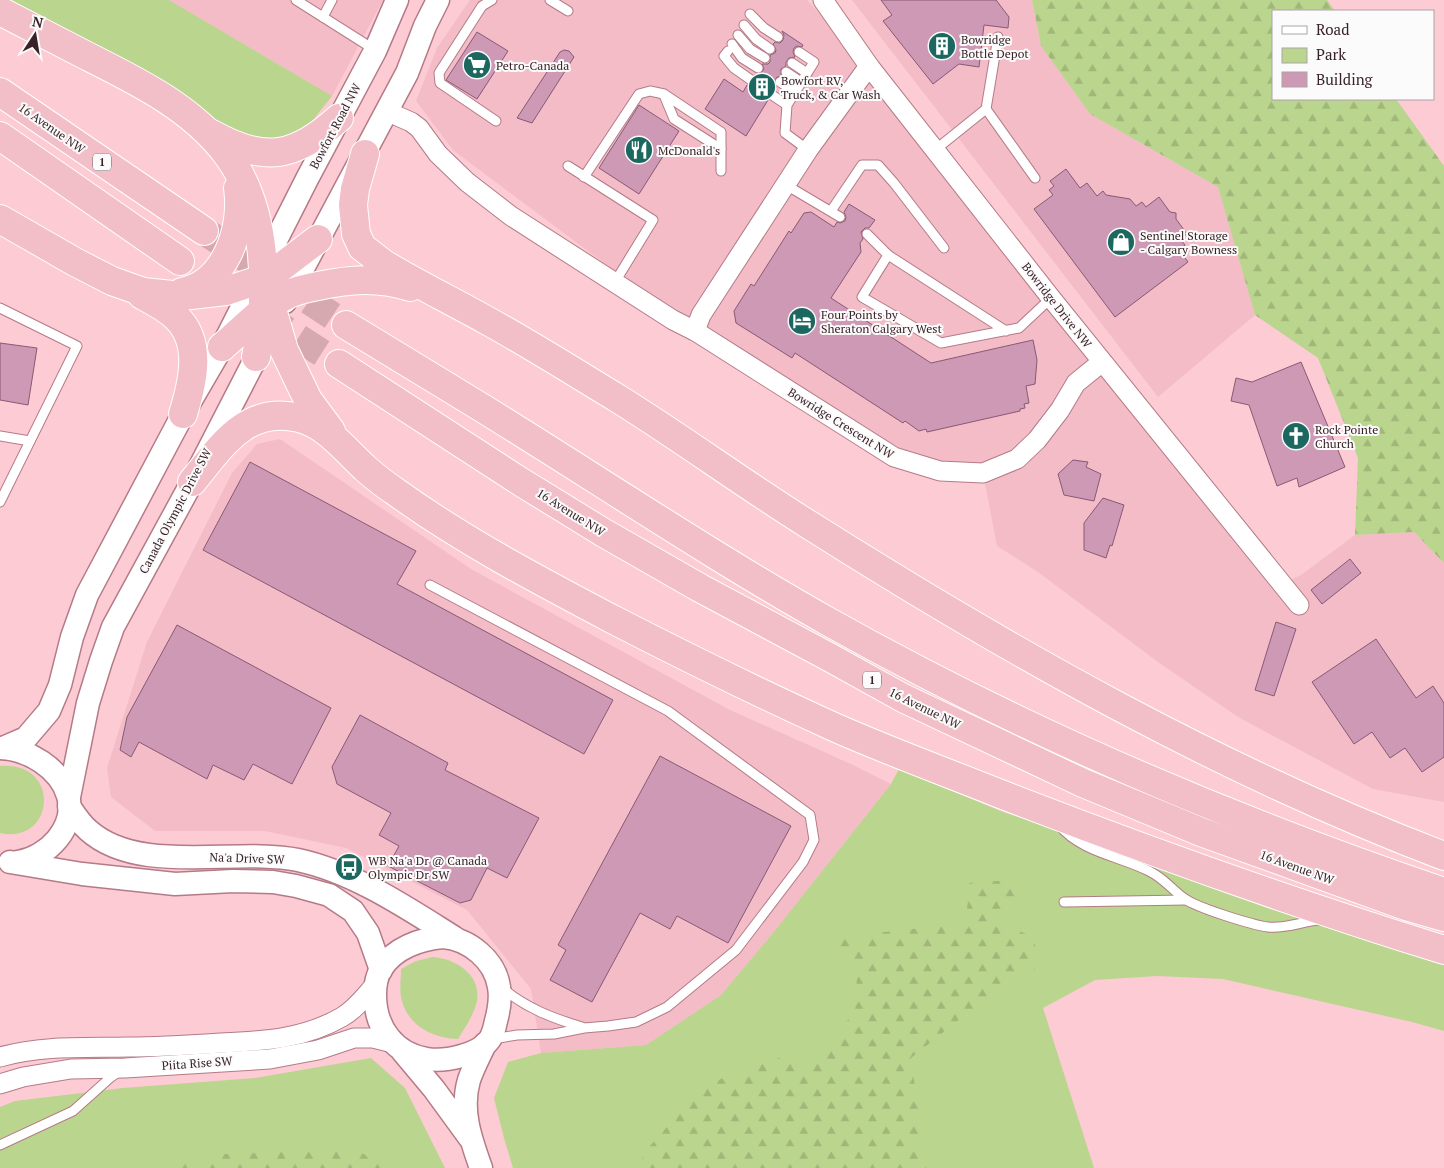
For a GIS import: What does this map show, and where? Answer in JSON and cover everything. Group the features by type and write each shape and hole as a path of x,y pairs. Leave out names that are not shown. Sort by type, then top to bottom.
{"highway":[{"path":"0,11 137,82 204,129 226,153 242,178 250,199 258,228 264,271 275,308 284,350 308,400 339,443"},
{"name":"16 Avenue NW","path":"0,92 204,231"},
{"path":"204,129 234,144 275,153 289,150 310,141 339,118"},
{"path":"0,136 180,261"},
{"path":"365,154 355,189 353,204 356,234 362,246 398,273 536,349 620,400 809,525 1064,677 1212,755 1398,838 1444,856"},
{"path":"166,295 187,291 199,286 212,276 228,251 235,236 238,222 240,197 235,167"},
{"path":"0,219 75,262 130,288 175,316 188,332 193,353 190,393 184,414"},
{"path":"130,288 166,295 199,296 226,291 318,239"},
{"path":"222,347 306,288 354,279 381,281 421,290 460,306"},
{"path":"256,357 275,308"},
{"name":"16 Avenue NW","path":"346,325 764,583 829,622 911,666 1017,720 1175,791 1313,846 1444,892"},
{"name":"16 Avenue NW","path":"339,364 521,482 604,533 700,588 829,656 902,698 1083,782 1201,832 1444,918"},
{"path":"192,482 225,440 235,431 270,416 296,417 319,426 368,471 392,490 439,521 577,600 720,674 837,728 1049,813 1158,854 1444,950"}],"street":[{"name":"Bowfort Road NW","path":"264,271 339,118 375,51 397,0"},
{"path":"275,308 318,239 408,73 425,26 438,0"},
{"name":"Bowridge Drive NW","path":"823,0 869,66 1051,298 1299,605"},
{"path":"695,331 701,315 808,150 869,66"},
{"name":"Bowridge Crescent NW","path":"386,111 411,122 419,128 438,154 467,182 511,216 673,320 695,331 894,457 940,471 983,473 1017,459 1037,440 1060,410 1076,383 1102,362"},
{"path":"1,748 26,738 41,722 52,704 60,686 72,636 87,595 184,414 264,271"},
{"name":"Canada Olympic Drive SW","path":"5,861 31,859 50,849 64,830 68,818 69,802 90,697 100,661 113,627 192,482 256,357"},
{"name":"Na'a Drive SW","path":"1,748 24,753 44,764 59,779 78,819 88,831 124,850 174,857 238,856 299,860 347,877 406,908 454,938"},
{"name":"Na'a Drive SW","path":"5,861 82,874 175,884 233,881 274,882 328,895 352,911 368,934 378,977"},
{"path":"469,1137 466,1106 469,1080 498,1016 499,986 490,965 475,949 454,938 432,938 410,945 389,960 378,977 375,1008 381,1028 434,1089 469,1137 481,1168"},
{"name":"Piita Rise SW","path":"0,1057 19,1052 62,1047 130,1048 264,1041 300,1034 309,1032 344,1016 360,1002 378,977"},
{"name":"Piita Rise SW","path":"0,1084 23,1077 71,1069 125,1068 270,1058 318,1050 354,1038 372,1038 398,1048"},
{"path":"398,1048 415,1056 441,1060 465,1055 487,1041"}],"lane":[{"path":"296,0 375,51"},
{"path":"323,17 332,0"},
{"path":"492,0 482,6 439,73 440,83 496,121"},
{"path":"550,0 568,11"},
{"path":"750,14 764,28 778,38"},
{"path":"744,25 756,39 770,48"},
{"path":"738,35 750,49 764,58"},
{"path":"935,150 986,109 998,37"},
{"path":"750,80 734,68 724,56 730,47 742,58 758,68"},
{"path":"799,52 814,62 787,105 785,133 808,150"},
{"path":"792,63 807,73"},
{"path":"786,72 801,82"},
{"path":"780,82 795,92"},
{"path":"584,177 639,94 650,91 664,94 721,132 722,171"},
{"path":"664,94 674,119 721,149"},
{"path":"772,95 787,105"},
{"path":"986,109 1035,178"},
{"path":"832,211 862,165 878,166 894,183 944,248"},
{"path":"568,166 653,220 615,282"},
{"path":"786,185 840,217"},
{"path":"867,234 888,255 1006,331"},
{"path":"888,255 862,296 941,343 1019,328 1051,298"},
{"path":"0,308 77,346 0,502"},
{"path":"0,436 30,441"},
{"path":"430,585 668,711 810,815 814,840 803,862 736,950 667,1007 652,1016 636,1022 584,1028 554,1034 517,1035 487,1041"},
{"path":"1049,813 1066,834 1081,844 1147,870 1162,878 1186,900"},
{"path":"1064,902 1186,900 1254,924 1269,927 1283,927 1312,921 1350,920"},
{"path":"499,986 518,1002 552,1019 584,1028"},
{"path":"0,1146 73,1111 111,1077 125,1068"}],"shaded area":[{"path":"169,0 383,0 332,96"},
{"path":"470,0 807,0 869,66 1282,584 1301,575 1355,535 1414,532 1444,563 1444,802 1373,789 1238,717 1158,662 1038,572 997,546 983,473 894,457 695,331 453,150 416,101 437,48"},
{"path":"852,0 1032,0 1041,46 1090,114 1218,187 1255,315 1158,397"},
{"path":"280,439 471,569 730,710 891,784 773,933 721,995 646,1045 541,1053 531,989 467,910 346,848 265,831 155,831 111,797 107,768 147,642 232,473 257,444"}],"green space":[{"path":"11,0 169,0 332,96 309,125 287,140 233,138 133,70"},
{"path":"1032,0 1327,0 1334,10 1272,10 1272,100 1397,100 1444,166 1444,563 1414,532 1355,535 1358,458 1318,358 1255,315 1218,187 1090,114 1041,46"},
{"path":"0,766 20,768 34,776 42,788 44,802 41,816 32,827 18,833 0,833"},
{"path":"899,769 1003,812 1444,960 1444,1031 1223,979 1157,976 1095,980 1043,1008 1094,1168 513,1168 494,1098 508,1062 541,1053 646,1045 721,995 773,933 891,784"},
{"path":"1010,880 1030,897 1010,904 1004,924 1035,938 1035,969 975,1007 911,1058 926,1168 642,1168 642,1155 704,1085 779,1058 808,1071 855,1011 857,975 821,939 966,923 969,883"},
{"path":"433,957 461,966 468,972 477,988 475,1008 458,1039 440,1036 416,1024 405,1010 402,1001 400,990 401,969 416,961"},
{"path":"371,1058 405,1088 445,1168 0,1168 0,1107 15,1101 123,1088 255,1078"},
{"path":"357,1150 386,1168 169,1168 223,1154"}],"building":[{"name":"Bowridge Bottle Depot","path":"881,0 996,0 1009,17 1008,28 984,25 979,67 959,64 933,84 883,21 892,15"},
{"name":"Bowfort RV, Truck, & Car Wash","path":"782,31 803,45 802,47 797,46 794,48 795,57 789,58 786,66 781,69 781,76 777,77 774,81 775,90 770,89 767,92 766,97 768,100 746,136 705,109 724,79 743,92 747,85 756,84 757,78 754,75 761,73 764,69 762,64 770,62 770,55 775,53 776,50 773,44 775,42 780,43 783,40 784,35"},
{"name":"Petro-Canada","path":"477,32 508,51 477,99 446,80"},
{"name":"Petro-Canada","path":"564,50 569,51 574,57 532,123 517,118 560,52"},
{"name":"McDonald's","path":"639,105 679,131 639,194 599,168"},
{"name":"Sentinel Storage - Calgary Bowness","path":"1066,169 1080,188 1087,183 1097,196 1103,191 1106,195 1130,199 1136,206 1142,202 1146,207 1159,197 1170,212 1176,213 1176,219 1187,234 1180,239 1185,245 1179,250 1188,262 1115,317 1034,209 1053,195 1049,190 1054,186 1050,181"},
{"name":"Four Points by Sheraton Calgary West","path":"849,204 875,220 869,228 865,228 861,232 863,239 860,243 861,252 831,298 931,363 1033,340 1037,360 1035,384 1026,386 1029,403 1024,404 1025,408 1020,409 1020,411 927,432 926,429 919,431 905,421 903,423 795,353 792,358 736,323 734,311 751,284 754,286 789,231 791,233 804,213 811,212 834,227 837,222 845,221 844,212"},
{"path":"0,343 37,348 28,405 0,400"},
{"name":"Rock Pointe Church","path":"1301,362 1345,467 1299,487 1297,478 1277,486 1249,405 1231,401 1236,378 1252,382"},
{"path":"1073,460 1088,462 1086,467 1101,474 1094,501 1064,495 1058,474"},
{"path":"250,462 416,551 397,584 613,700 584,754 203,550"},
{"path":"1103,498 1124,505 1112,546 1110,545 1106,558 1084,550 1084,523"},
{"path":"1350,559 1361,573 1322,604 1311,590"},
{"path":"1276,622 1296,629 1274,696 1255,690"},
{"path":"177,625 331,708 292,784 253,764 244,780 213,765 207,779 139,742 131,757 120,750 127,717"},
{"path":"1376,639 1416,698 1433,686 1444,703 1444,757 1422,772 1405,748 1390,758 1372,732 1354,744 1312,682"},
{"path":"360,715 448,763 445,770 539,818 507,878 487,868 471,900 460,903 388,866 399,846 379,835 391,813 337,784 332,767"},
{"path":"660,756 791,826 728,943 677,916 670,929 640,913 592,1002 550,980 566,950 558,945"}],"tunnel":[{"path":"204,231 346,325"},
{"path":"263,315 339,364"}],"place":[{"name":"Bowridge Bottle Depot","path":"942,46"},
{"name":"Petro-Canada","path":"477,65"},
{"name":"Bowfort RV, Truck, & Car Wash","path":"762,87"},
{"name":"McDonald's","path":"639,150"},
{"name":"Sentinel Storage - Calgary Bowness","path":"1121,242"},
{"name":"Four Points by Sheraton Calgary West","path":"802,321"},
{"name":"Rock Pointe Church","path":"1296,436"},
{"name":"WB Na'a Dr @ Canada Olympic Dr SW","path":"349,867"}]}
